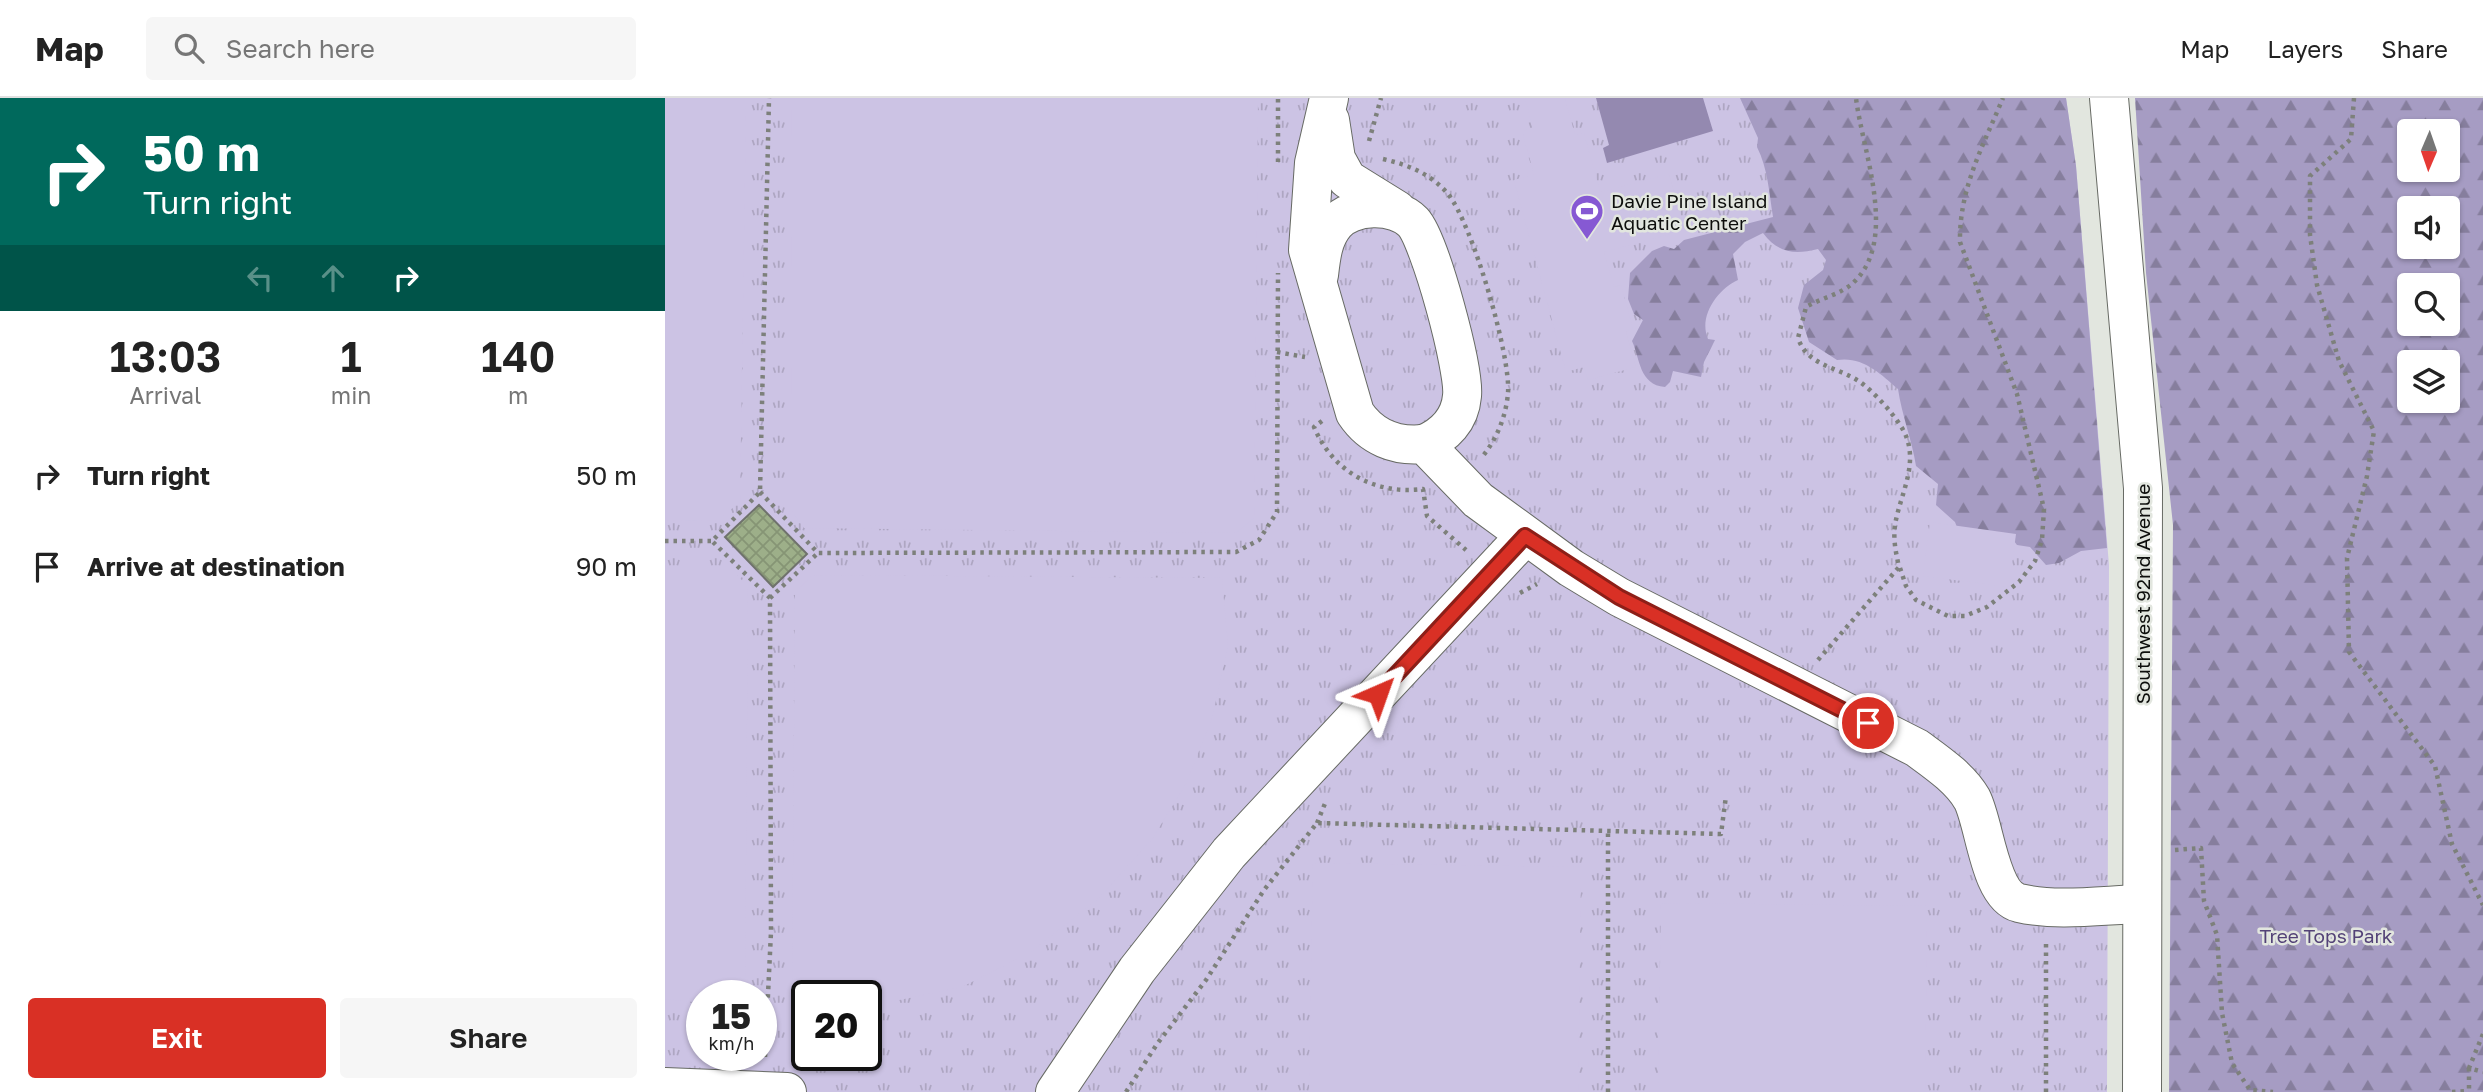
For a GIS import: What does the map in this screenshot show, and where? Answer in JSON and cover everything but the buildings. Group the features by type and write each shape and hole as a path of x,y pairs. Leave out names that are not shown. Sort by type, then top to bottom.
{"street":[{"path":"1330,98 1332,145 1341,171 1354,186 1388,202 1401,213 1419,230 1425,244 1462,380 1462,397 1451,425 1442,435 1425,444 1387,440 1362,424 1355,413 1310,260 1307,222 1314,163 1330,98"},
{"name":"Southwest 92nd Avenue","path":"2109,98 2143,488 2156,850 2142,904 2142,1092"},
{"path":"1320,295 1324,246 1336,222 1360,211 1376,209 1401,213"},
{"path":"1425,444 1478,500 1525,536 1619,597 1917,748 1944,768 1971,797 2001,889 2017,902 2047,905 2142,904"},
{"path":"1055,1092 1137,970 1229,853 1525,536"},
{"path":"665,1087 787,1092"}],"path":[{"path":"712,541 760,492 769,98"},
{"path":"1278,98 1278,165"},
{"path":"1856,98 1861,135 1875,184 1873,246 1865,267 1846,289 1806,307 1798,338 1809,358 1860,382 1883,404 1906,435 1910,462 1894,544 1899,567 1906,586 1916,600 1948,616 1965,616 1987,607 2019,582 2035,561 2042,540 2044,509 2017,394 1960,242 1960,218 1965,193 2004,98"},
{"path":"2354,98 2351,139 2310,176 2310,235 2317,285 2339,361 2374,430 2347,558 2349,652 2435,766 2452,844 2483,905"},
{"path":"770,598 818,553 1236,552 1259,540 1277,512 1277,272"},
{"path":"760,492 818,553"},
{"path":"665,541 712,541 770,598 771,932 768,980"},
{"path":"1794,687 1899,567"},
{"path":"1126,1092 1157,1044 1206,980 1264,890 1317,823 1721,834 1725,796"},
{"path":"1608,829 1608,1092"},
{"path":"2156,850 2201,848 2204,901 2217,935 2222,1013 2232,1063 2250,1090 2273,1092"},
{"path":"2046,1092 2047,905"},
{"path":"2452,1092 2469,1092 2469,1068 2483,1034"},
{"path":"2469,1068 2483,1072"}],"green space":[{"path":"665,98 2066,98 2076,166 2109,565 2107,1092 665,1092"},
{"path":"665,98 746,98 740,502 718,520 665,521"},
{"path":"792,98 1258,98 1254,518 1236,533 804,528 791,510"},
{"name":"Davie Pine Island Aquatic Center","path":"1525,98 1565,98 1575,135 1584,133 1600,192 1669,174 1685,230 1604,252 1614,287 1621,285 1633,329 1626,332 1636,367 1588,380 1584,367 1566,372 1514,180 1534,174 1522,131 1533,128"},
{"path":"1740,98 2066,98 2076,166 2107,548 2081,551 2059,563 2046,565 2030,547 2017,545 2010,536 1958,530 1955,522 1936,505 1938,484 1916,466 1898,389 1863,363 1837,360 1809,342 1798,308 1804,285 1823,270 1826,260 1818,249 1787,251 1775,245 1763,233 1745,242 1733,254 1738,280 1723,290 1708,313 1708,339 1715,340 1704,362 1701,377 1673,371 1670,382 1665,387 1656,385 1645,376 1632,341 1643,320 1634,314 1628,299 1630,273 1652,251 1664,246 1674,249 1684,240 1773,217 1766,172 1757,147 1758,138"},
{"name":"Tree Tops Park","path":"2135,98 2483,98 2483,1092 2169,1092 2173,525 2146,273"},
{"path":"1930,522 2016,534 2009,587 1923,576"},
{"path":"665,568 731,568 748,587 745,980 686,980 686,1001 665,999"},
{"path":"812,575 1222,578 1228,646 1212,718 1186,784 1152,839 1100,897 1031,952 962,987 882,1004 882,980 792,980 795,593"},
{"path":"1313,863 1581,867 1578,1092 1309,1092"},
{"path":"1661,903 1927,906 1925,1092 1658,1092"}],"shaded area":[{"path":"1596,98 1703,98 1713,131 1607,163 1603,148 1609,145"}],"place":[{"name":"Davie Pine Island Aquatic Center","path":"1587,241"}],"route":[{"path":"1378,694 1525,536 1571,569 1619,597 1868,723"}]}
